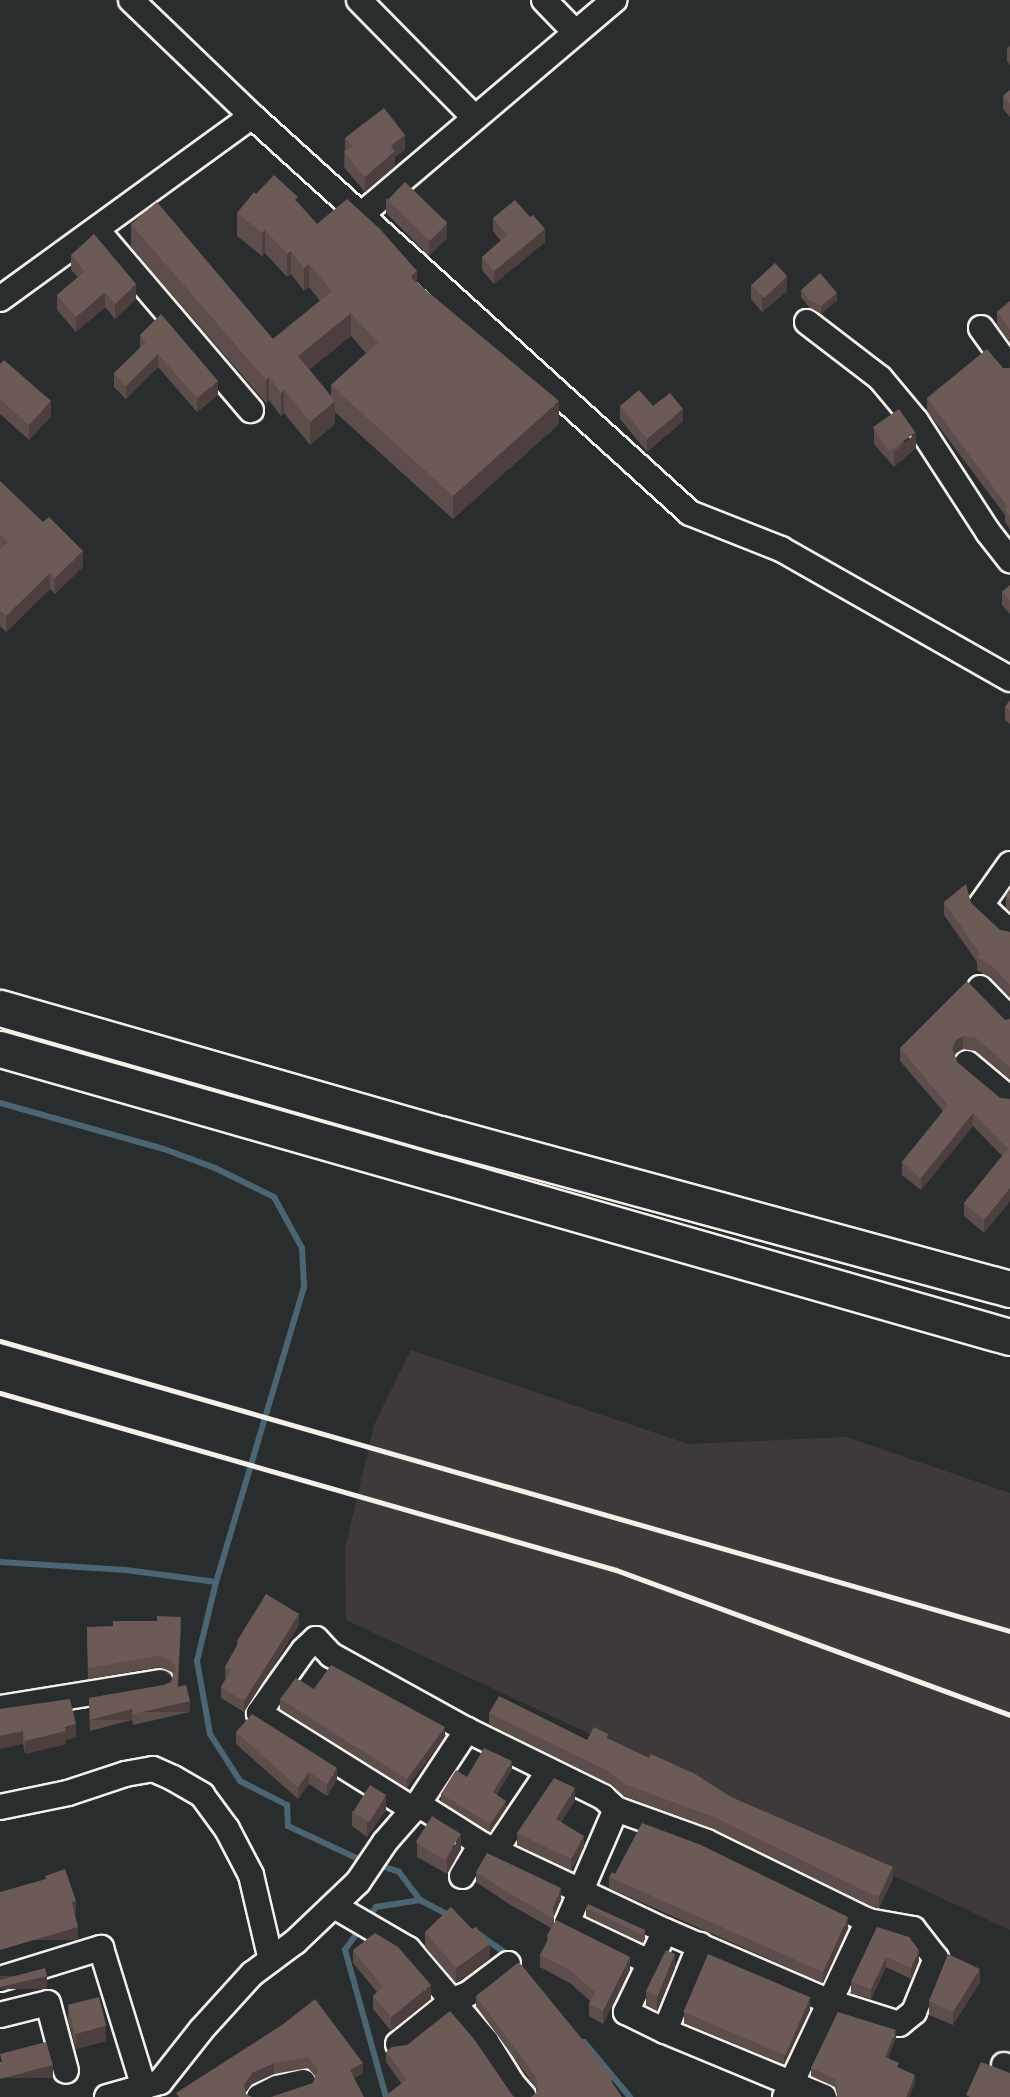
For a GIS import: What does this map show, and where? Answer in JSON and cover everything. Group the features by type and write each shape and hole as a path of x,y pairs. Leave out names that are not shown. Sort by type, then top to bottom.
{"street":[{"path":"131,0 252,116 690,513 781,549 1010,679"},
{"path":"359,0 475,118"},
{"path":"544,0 575,32"},
{"path":"362,214 614,0"},
{"path":"0,299 252,116"},
{"path":"97,230 251,410"},
{"path":"807,322 880,378 916,421 988,532 1010,560"},
{"path":"981,328 1010,368"},
{"path":"1010,864 981,905 1010,932"},
{"path":"980,988 1010,1019"},
{"path":"0,1008 440,1134 1010,1289"},
{"path":"0,1049 1010,1337"},
{"path":"967,1063 1010,1099"},
{"path":"316,1639 331,1655 467,1730 603,1797 616,1808 706,1842 868,1921 913,1929 936,1958 914,2012 899,2024 830,2002 664,1931 488,1848 259,1713 304,1650 316,1639"},
{"path":"0,1708 161,1682"},
{"path":"107,2097 158,2089 201,2030 252,1974 334,1906 358,1882 385,1842 416,1807 467,1730"},
{"path":"0,1808 68,1793 125,1774 153,1769 192,1789 202,1795 227,1829 251,1874 271,1960"},
{"path":"462,1876 488,1848 549,1771"},
{"path":"616,1808 578,1891 567,1923 649,1962"},
{"path":"334,1906 408,1949 453,2000 524,2097"},
{"path":"788,2091 868,1921"},
{"path":"664,1931 626,2012 788,2091 824,2097"},
{"path":"665,2031 699,1945"},
{"path":"0,1979 101,1948 158,2089"},
{"path":"398,2044 453,2000 468,1994 508,1964"},
{"path":"0,2015 48,2003 66,2071"},
{"path":"259,2097 277,2088 303,2082"}],"shaded area":[{"path":"411,1350 688,1444 846,1437 1010,1493 1010,1930 346,1620 345,1549 374,1425"}],"building":[{"path":"1010,90 1010,104 1003,96"},
{"path":"384,108 405,135 391,146 395,151 365,177 344,152 352,146 345,138"},
{"path":"274,175 298,197 295,200 317,224 347,199 380,229 417,271 410,277 559,401 453,496 331,385 378,343 351,313 298,356 335,401 310,422 284,390 281,393 269,377 266,380 131,224 157,202 273,339 332,291 309,264 304,268 291,251 287,254 265,230 262,233 237,213 254,192 256,194"},
{"path":"405,182 447,223 430,241 388,200"},
{"path":"515,200 545,229 494,271 482,257 507,235 493,218"},
{"path":"94,234 136,284 115,304 105,292 76,317 57,295 85,271 71,255"},
{"path":"775,263 787,276 764,298 752,285"},
{"path":"820,273 837,293 821,306 809,300 801,290"},
{"path":"1010,301 1010,330 997,312"},
{"path":"161,314 218,381 197,398 158,354 126,386 114,373 146,342 140,335"},
{"path":"987,349 1003,368 1010,368 1010,516 1005,509 1008,507 927,398"},
{"path":"4,360 51,401 29,425 0,399 0,364"},
{"path":"639,390 653,406 670,393 683,409 647,439 620,406"},
{"path":"899,409 916,433 889,451 873,427"},
{"path":"0,481 43,522 49,517 83,551 55,578 50,573 6,616 0,610 0,549 8,542 0,534"},
{"path":"1010,585 1010,601 1002,592"},
{"path":"966,884 971,903 1000,930 1010,932 1010,985 991,965 977,957 980,954 944,902"},
{"path":"967,981 1005,1020 1010,1019 1010,1067 976,1038 963,1036 956,1040 952,1048 957,1062 1000,1098 1010,1099 1010,1188 984,1220 964,1203 1008,1149 973,1113 921,1178 902,1162 948,1105 900,1048"},
{"path":"266,1594 299,1614 244,1701 221,1687 231,1670 225,1667 239,1642 237,1641"},
{"path":"157,1616 181,1617 177,1687 186,1685 190,1701 133,1714 132,1709 90,1720 89,1698 164,1685 171,1682 176,1669 172,1661 159,1656 88,1668 87,1627 113,1626 113,1621 157,1621"},
{"path":"331,1665 445,1727 407,1779 280,1699 296,1678 314,1689"},
{"path":"499,1696 587,1740 594,1727 608,1734 607,1738 649,1758 651,1754 695,1774 731,1797 893,1867 879,1896 873,1895 714,1817 624,1784 610,1772 489,1713"},
{"path":"70,1699 76,1724 65,1727 66,1731 25,1741 23,1731 0,1736 0,1709"},
{"path":"252,1714 337,1768 327,1784 309,1772 298,1787 236,1732"},
{"path":"484,1748 512,1761 493,1792 506,1801 490,1824 441,1794 456,1770 467,1777"},
{"path":"554,1778 575,1788 556,1819 584,1836 571,1859 517,1833"},
{"path":"370,1785 386,1795 369,1822 353,1812"},
{"path":"432,1816 461,1834 444,1860 416,1842"},
{"path":"642,1823 701,1845 848,1917 823,1972 609,1877 612,1872 615,1874"},
{"path":"487,1853 561,1888 553,1907 554,1919 476,1872"},
{"path":"65,1869 76,1901 72,1902 78,1927 0,1950 0,1892 46,1879 45,1876"},
{"path":"588,1904 645,1930 643,1935 586,1908"},
{"path":"451,1907 472,1929 476,1927 490,1944 456,1968 425,1932"},
{"path":"556,1920 630,1957 603,2011 589,2004 595,1992 570,1970 540,1955"},
{"path":"877,1927 909,1937 919,1950 911,1968 886,1957 871,1989 851,1982"},
{"path":"375,1933 398,1947 431,1985 391,2017 373,1996 383,1987 353,1950"},
{"path":"666,1950 675,1954 657,1997 646,1991"},
{"path":"708,1954 810,1997 786,2055 683,2012"},
{"path":"948,1954 980,1969 953,2012 929,2001"},
{"path":"519,1962 614,2078 611,2081 622,2097 531,2097 538,2091 536,2077 476,1996"},
{"path":"45,1968 47,1976 0,1987 0,1980"},
{"path":"99,1997 106,2026 75,2034 68,2005"},
{"path":"315,1999 363,2063 350,2070 364,2097 271,2097 313,2083 318,2069 308,2057 274,2063 252,2073 244,2085 246,2094 252,2097 179,2097 176,2093 282,2025"},
{"path":"450,2011 474,2039 515,2097 384,2097 407,2079 386,2052 392,2047 407,2045"},
{"path":"838,2012 896,2030 885,2057 899,2063 897,2067 915,2075 906,2097 836,2097 838,2094 835,2079 811,2068"},
{"path":"46,2042 53,2065 0,2079 0,2054"},
{"path":"981,2062 1010,2073 1010,2097 966,2095"}],"waterway":[{"path":"0,1103 164,1149 215,1168 274,1197 302,1248 304,1287 216,1582 197,1661 210,1734 240,1781 287,1805 288,1826 365,1862"},
{"path":"0,1562 126,1570 216,1582"},
{"path":"375,1864 399,1872 420,1900 450,1916"},
{"path":"368,1918 376,1907 420,1900"},
{"path":"360,1929 345,1950 386,2097"},
{"path":"477,1933 511,1957"},
{"path":"584,2042 630,2097"}],"railway":[{"path":"0,1341 1010,1631"},
{"path":"0,1393 616,1570 1010,1715"}]}
